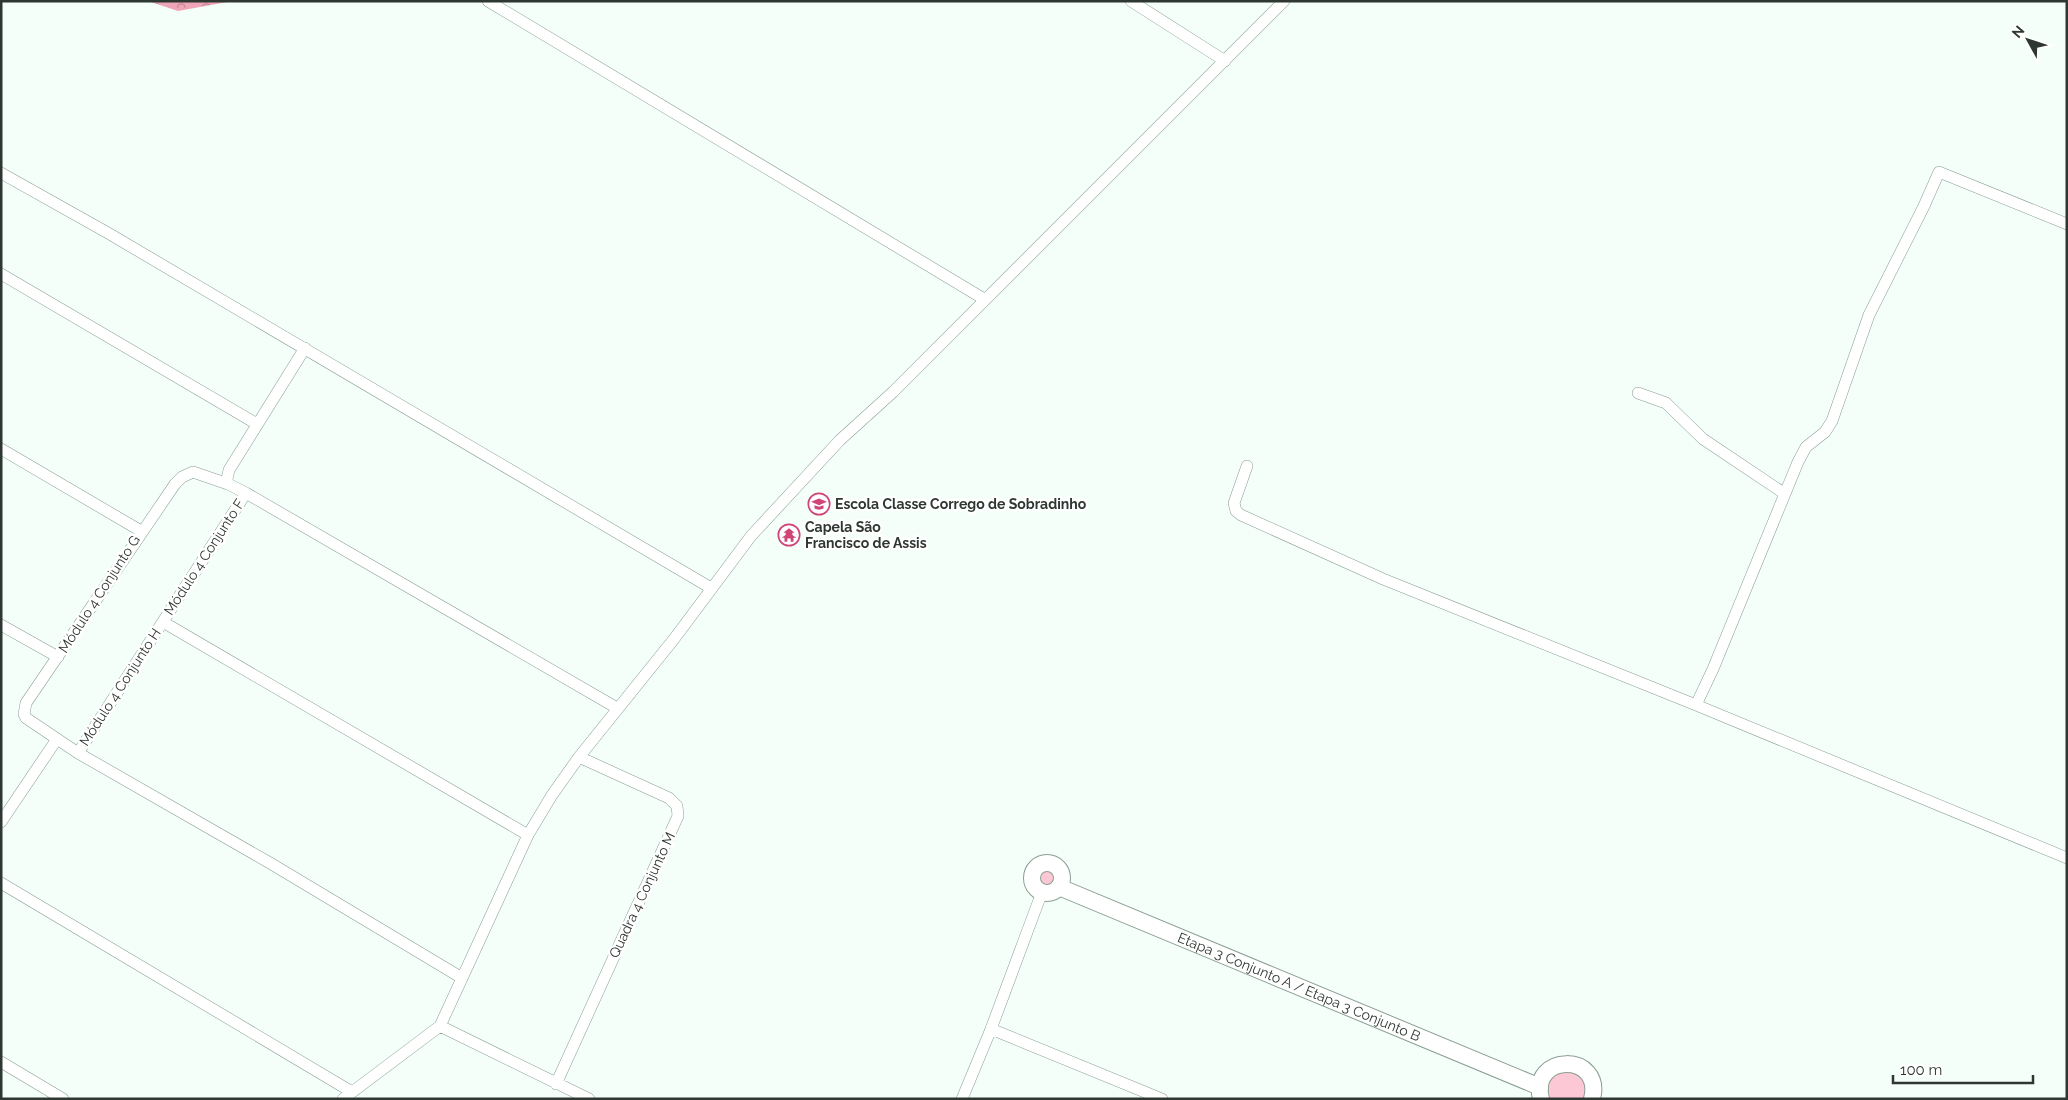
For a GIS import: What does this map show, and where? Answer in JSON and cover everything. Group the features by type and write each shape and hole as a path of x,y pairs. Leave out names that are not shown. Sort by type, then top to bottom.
{"street":[{"path":"488,1 984,299"},
{"path":"1132,1 1225,61"},
{"path":"1,883 347,1096 440,1026 528,835 552,795 579,757 658,659 746,542 776,507 840,440 893,392 1284,1"},
{"path":"1696,704 1713,669 1806,447 1825,432 1832,421 1869,315 1939,172 2067,224"},
{"path":"1,173 305,348 711,588"},
{"path":"1,274 258,424"},
{"path":"305,348 229,470 228,484 246,492 617,708"},
{"path":"1638,393 1666,402 1703,439 1785,494"},
{"path":"1,449 141,531"},
{"path":"1247,466 1234,503 1234,508 1238,513 1383,579 1696,704 2067,858"},
{"name":"Módulo 4 Conjunto G","path":"57,739 32,723 24,714 26,703 141,531 174,484 188,473 200,473 228,484"},
{"name":"Módulo 4 Conjunto F","path":"162,622 246,492"},
{"path":"162,622 528,835"},
{"name":"Módulo 4 Conjunto H","path":"78,753 162,622"},
{"path":"1,625 58,657"},
{"path":"1,822 6,807 57,739 462,978"},
{"name":"Quadra 4 Conjunto M","path":"556,1084 678,816 677,806 669,798 579,757"},
{"path":"1044,862 1056,865 1062,876 1058,887 1054,891 1042,892 1033,885 1034,868 1044,862"},
{"name":"Etapa 3 Conjunto A / Etapa 3 Conjunto B","path":"1058,887 1540,1093"},
{"path":"962,1099 992,1029 1042,892"},
{"path":"440,1026 556,1084 574,1096 589,1099"},
{"path":"992,1029 1162,1099"},
{"path":"1,1062 63,1099"},
{"path":"1540,1093 1544,1075 1549,1070 1561,1064 1575,1065 1590,1077 1594,1090 1592,1099"}],"shaded area":[{"path":"1047,866 1056,869 1059,878 1056,887 1047,890 1038,887 1035,878 1038,869"},
{"path":"1568,1068 1585,1079 1587,1099 1546,1099 1549,1077"}],"green space":[{"path":"148,1 233,1 178,11"}],"place":[{"name":"Escola Classe Corrego de Sobradinho","path":"819,504"},
{"name":"Capela São Francisco de Assis","path":"789,535"}]}
